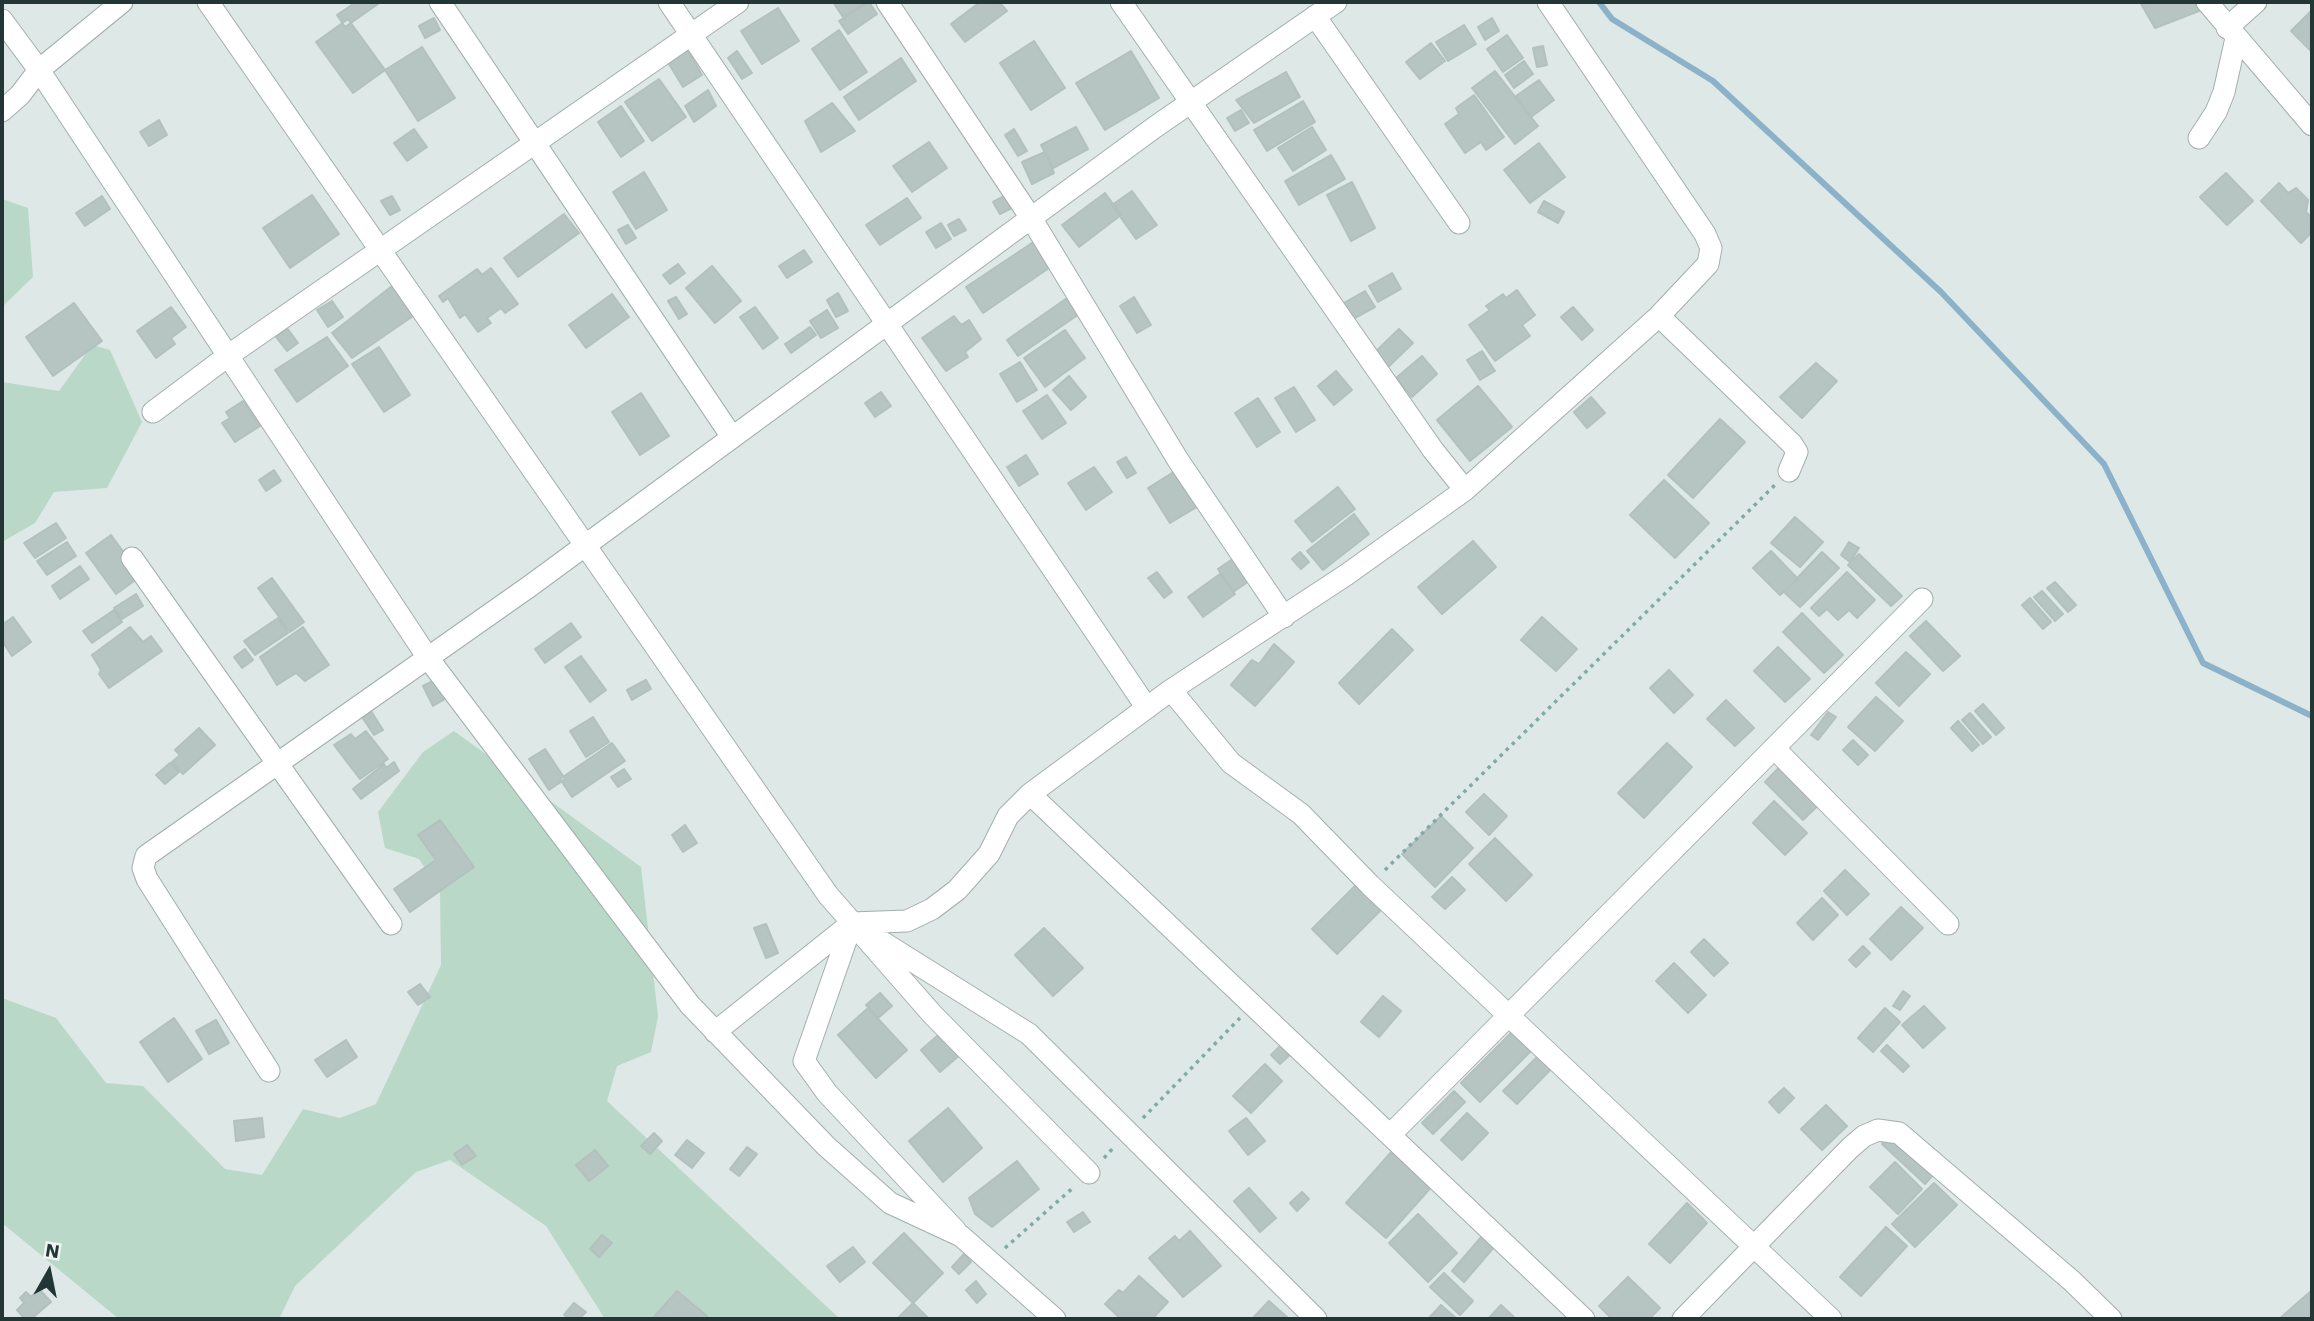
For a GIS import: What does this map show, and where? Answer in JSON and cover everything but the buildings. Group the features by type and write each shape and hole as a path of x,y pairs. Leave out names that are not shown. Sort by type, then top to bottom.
{"street":[{"path":"2,111 39,70 122,2"},
{"path":"208,2 828,895 932,1014 1089,1173"},
{"path":"440,2 732,438"},
{"path":"669,2 1147,708"},
{"path":"153,412 229,355 690,32 738,2"},
{"path":"887,2 1031,218 1178,460 1284,617"},
{"path":"1121,2 1433,450 1465,490"},
{"path":"270,1071 143,868 146,856 584,546 1190,102 1336,2"},
{"path":"715,1032 852,923 907,921 932,909 957,890 989,854 1009,816 1030,793 1171,690 1284,617 1465,490 1660,316 1708,264 1709,242 1548,2"},
{"path":"2207,2 2312,125"},
{"path":"2199,138 2216,112 2224,92 2231,33 2256,2"},
{"path":"1315,16 1459,223"},
{"path":"2,20 39,70 428,658 690,1005 826,1146 890,1203 961,1236"},
{"path":"1660,316 1792,444 1797,452 1789,471"},
{"path":"132,558 391,924"},
{"path":"1390,1135 1922,599"},
{"path":"1171,690 1231,763 1301,814 1370,885 1831,1319"},
{"path":"1774,748 1948,924"},
{"path":"1030,793 1584,1319"},
{"path":"852,923 804,1061 827,1093 961,1236 1055,1319"},
{"path":"852,923 1029,1034 1317,1319"},
{"path":"1683,1319 1864,1136 1878,1130 1899,1133 2072,1281 2111,1319"}],"path":[{"path":"1370,885 1789,471"}],"green space":[{"path":"2,199 28,208 33,277 2,307"},
{"path":"92,345 110,350 142,422 107,488 54,492 35,523 2,542 2,382 59,391"},
{"path":"454,731 641,867 658,1016 651,1052 617,1066 607,1101 840,1319 605,1319 546,1226 450,1160 416,1172 295,1286 279,1319 119,1319 2,1223 2,998 56,1018 106,1083 143,1086 225,1169 262,1175 303,1109 340,1118 376,1104 441,965 440,891 419,859 385,848 378,812 423,752"}],"waterway":[{"path":"1599,2 1612,19 1713,81 1941,292 2104,464 2203,663 2312,716"}]}
